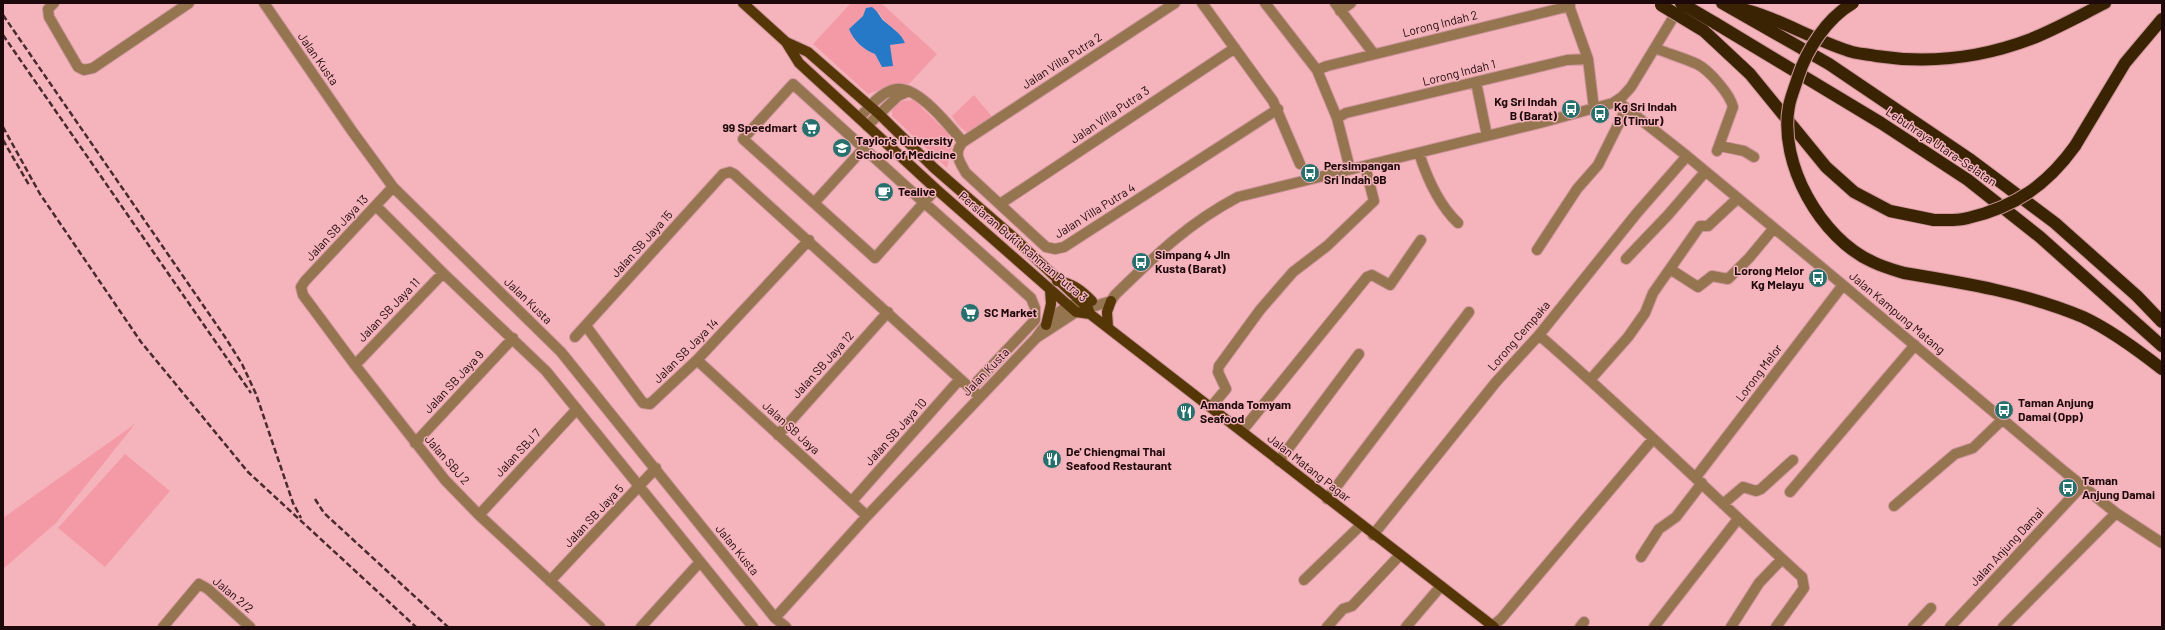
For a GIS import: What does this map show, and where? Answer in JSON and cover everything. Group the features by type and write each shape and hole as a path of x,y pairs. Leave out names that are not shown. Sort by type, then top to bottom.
{"highway":[{"name":"Lebuhraya Utara–Selatan","path":"1682,3 1881,123 1968,180 2040,237 2162,346"},
{"path":"1853,3 1826,27 1804,61 1789,107 1789,141 1794,166 1809,201 1837,238 1872,262 1904,273 2014,293 2084,318 2138,350 2162,369"},
{"path":"1723,4 1760,13 1809,36 1851,52 1900,59 1948,59 1992,52 2032,39 2105,3"},
{"path":"1660,4 1704,31 1750,74 1826,167 1854,192 1890,211 1934,220 1967,219 2007,206 2038,187 2059,167 2075,146 2125,63 2162,19"},
{"name":"Lebuhraya Utara–Selatan","path":"1723,4 1829,64 1971,160 2055,223 2137,296 2162,322"}],"main road":[{"name":"Persiaran Bukit Rahman Putra 3","path":"743,3 786,42 799,63 936,190 1076,312 1087,306"},
{"name":"Persiaran Bukit Rahman Putra 3","path":"786,42 808,52 879,114 934,168 1010,235 1057,281"},
{"path":"1008,253 1004,238 1010,235"},
{"name":"Jalan Matang Pagar","path":"1057,281 1068,282 1075,286 1087,306 1108,327 1492,627"},
{"path":"1046,325 1051,304 1050,289"},
{"path":"1108,327 1107,312 1113,298"}],"street":[{"path":"51,6 49,17 78,68 84,70 93,68 189,3"},
{"name":"Jalan Kusta","path":"264,3 352,132 394,187 561,352 776,618 786,627"},
{"name":"Jalan Villa Putra 2","path":"963,142 1175,3"},
{"path":"1202,3 1278,109 1300,164"},
{"path":"1264,3 1317,70 1337,118 1350,169"},
{"path":"1351,3 1337,7 1374,54"},
{"path":"1113,298 1174,238 1209,212 1238,197 1594,109 1617,101 1631,87 1682,3"},
{"path":"1569,4 1588,59 1594,109"},
{"name":"Lorong Indah 2","path":"1317,70 1569,4"},
{"name":"Jalan Villa Putra 3","path":"1000,204 1235,48"},
{"path":"1655,48 1699,65 1720,84 1732,100 1734,107 1718,148 1744,151 1754,157"},
{"name":"Lorong Indah 1","path":"1337,118 1346,113 1567,60 1588,59"},
{"path":"1476,82 1487,136"},
{"path":"936,190 924,202 875,258 743,140 793,84 924,202 1031,298 1035,308 1035,320 971,388"},
{"path":"860,118 882,95 893,89 909,91 921,98 963,142"},
{"path":"867,126 898,96 909,91"},
{"name":"Jalan Kampung Matang","path":"1617,101 1738,198 2082,486 2116,513 2162,543"},
{"name":"Jalan Villa Putra 4","path":"963,142 958,148 958,160 966,173 1046,247 1055,250 1064,248 1278,109"},
{"path":"1537,250 1577,189 1598,165 1626,109"},
{"path":"814,203 864,148"},
{"path":"1419,153 1423,167 1446,212 1458,223"},
{"name":"Lorong Cempaka","path":"1373,535 1496,382 1539,335 1637,213 1687,156"},
{"path":"1211,407 1226,389 1218,372 1219,366 1260,310 1293,272 1327,246 1374,201 1365,166"},
{"name":"Jalan SB Jaya 15","path":"575,338 723,174 730,172 734,174 809,240"},
{"path":"1626,259 1706,172"},
{"name":"Jalan SB Jaya 13","path":"301,287 394,187"},
{"path":"1590,380 1628,337 1645,313 1653,293 1700,226 1708,226 1738,198"},
{"path":"376,206 443,273 546,371 699,563 753,627"},
{"path":"1670,269 1698,287 1712,276 1728,279 1749,258 1774,228"},
{"path":"809,240 980,397"},
{"name":"Jalan SB Jaya 14","path":"586,326 645,404 652,403 697,360 809,240"},
{"path":"1242,432 1367,277 1372,276 1390,285 1421,240"},
{"name":"Jalan SB Jaya 11","path":"355,365 443,273"},
{"name":"Lorong Melor","path":"1641,557 1659,529 1676,517 1699,480 1843,285"},
{"name":"Jalan SBJ 2","path":"301,287 303,295 355,365 445,480 479,515 600,627"},
{"name":"Jalan Kusta","path":"776,618 867,516 1036,338 1046,325 1068,305 1087,306 1113,298"},
{"name":"Jalan SB Jaya 12","path":"778,435 888,312"},
{"name":"Jalan Kusta","path":"1036,338 1076,312"},
{"path":"1327,498 1469,312"},
{"path":"1539,335 1699,480 1738,519 1802,577 1804,588 1776,627"},
{"name":"Jalan SB Jaya 9","path":"415,443 513,338"},
{"path":"1790,492 1915,345"},
{"path":"1279,461 1359,354"},
{"name":"Jalan SB Jaya","path":"697,360 867,516"},
{"path":"989,368 999,377"},
{"name":"Jalan SB Jaya 10","path":"852,501 960,380"},
{"name":"Jalan SBJ 7","path":"479,515 577,409"},
{"path":"1894,506 1955,454 1974,448 2002,420"},
{"path":"1492,627 1501,619 1653,439"},
{"path":"1723,504 1744,487 1756,491 1762,489 1793,460"},
{"name":"Jalan SB Jaya 5","path":"550,581 656,468"},
{"name":"Jalan Anjung Damai","path":"1950,627 2082,486"},
{"path":"2003,627 2116,513"},
{"path":"1654,627 1738,519"},
{"path":"1304,580 1361,525"},
{"path":"1327,627 1343,609 1352,606 1400,555"},
{"path":"1731,627 1759,583 1782,559"},
{"path":"641,627 699,563"},
{"name":"Jalan 2/2","path":"162,627 199,584 208,589 250,627"},
{"path":"1406,627 1441,586"},
{"path":"1913,627 1931,608"}],"shaded area":[{"path":"851,3 881,3 937,54 909,84 887,87 868,94 813,44","holes":["879,12 881,16 900,34 905,43 890,45 882,67 875,54 859,44 849,29 863,16"]},
{"path":"974,95 994,119 976,131 966,132 958,125 952,116"},
{"path":"914,100 948,133 952,147 947,168 892,116 892,110 901,101"},
{"path":"135,424 56,523 3,569 3,518"},
{"path":"125,454 170,491 105,567 58,528"}],"water":[{"path":"872,7 883,20 899,33 905,43 890,45 893,66 882,67 875,54 859,44 849,29 863,16 866,8"}],"railway":[{"path":"3,15 225,337 242,364 256,394 293,503 301,518"},
{"path":"3,35 251,393"},
{"path":"3,127 40,194 141,342 248,472 416,627"},
{"path":"3,140 29,185"},
{"path":"315,499 324,513 448,627"}],"place":[{"name":"Kg Sri Indah B (Barat)","path":"1571,109"},
{"name":"Kg Sri Indah B (Timur)","path":"1600,114"},
{"name":"99 Speedmart","path":"811,128"},
{"name":"Taylor's University School of Medicine","path":"842,148"},
{"name":"Persimpangan Sri Indah 9B","path":"1310,173"},
{"name":"Tealive","path":"884,192"},
{"name":"Simpang 4 Jln Kusta (Barat)","path":"1141,262"},
{"name":"Lorong Melor Kg Melayu","path":"1818,278"},
{"name":"SC Market","path":"970,313"},
{"name":"Taman Anjung Damai (Opp)","path":"2004,410"},
{"name":"Amanda Tomyam Seafood","path":"1186,412"},
{"name":"De' Chiengmai Thai Seafood Restaurant","path":"1052,459"},
{"name":"Taman Anjung Damai","path":"2068,488"}]}
